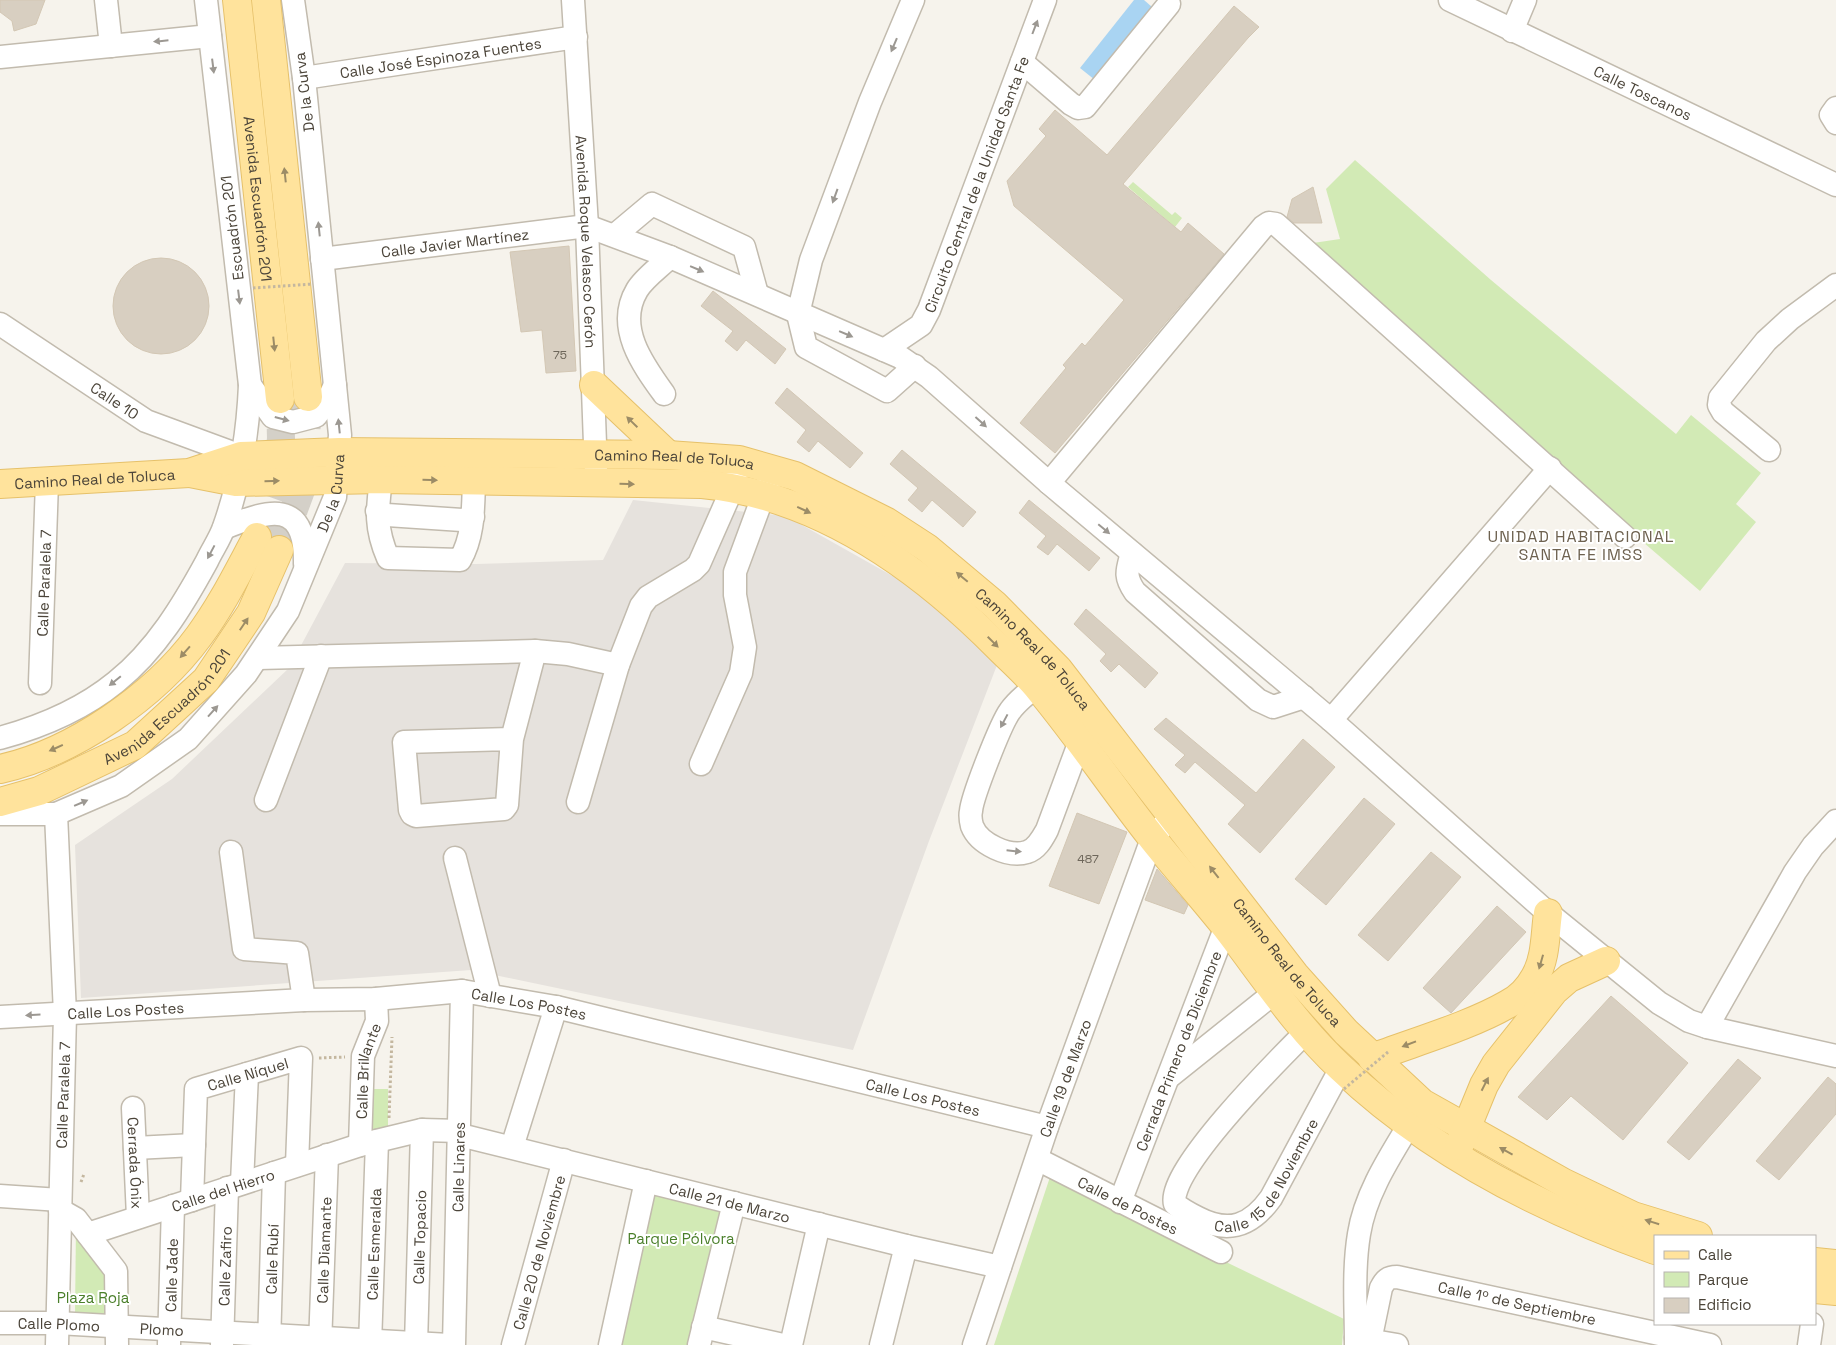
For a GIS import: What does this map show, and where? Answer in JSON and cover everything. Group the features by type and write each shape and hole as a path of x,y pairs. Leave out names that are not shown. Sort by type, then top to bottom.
{"main road":[{"name":"Avenida Escuadrón 201","path":"237,0 280,398"},
{"name":"Avenida Escuadrón 201","path":"266,0 308,397"},
{"path":"594,385 668,455"},
{"name":"Camino Real de Toluca","path":"0,484 238,469 339,452 668,455 739,460 795,476 887,522 927,548 975,588 1058,669 1090,733 1152,838 1226,927 1274,993 1329,1059 1408,1126 1455,1156 1553,1208 1654,1250"},
{"name":"Camino Real de Toluca","path":"238,469 338,480 702,484 733,487 786,502 837,526 874,546 911,570 976,625 1037,686 1090,733 1171,817 1295,976 1346,1032 1380,1055 1422,1103 1564,1183 1633,1216 1695,1235"},
{"path":"874,546 887,522"},
{"name":"Avenida Escuadrón 201","path":"0,769 15,766 75,740 131,706 166,674 199,636 226,594 268,543 251,614 206,680 135,745 39,791 0,802"},
{"path":"1380,1055 1486,1015 1509,1004 1524,992 1535,977 1542,961 1548,914"},
{"path":"1455,1156 1484,1085 1496,1064 1554,991 1569,978 1606,961"},
{"path":"1329,1059 1346,1032"},
{"path":"1816,1262 1836,1264"}],"street":[{"path":"106,0 112,46"},
{"name":"Escuadrón 201","path":"206,0 250,385 248,429 238,469"},
{"name":"De la Curva","path":"0,814 56,814 121,786 188,739 246,674 288,611 335,497 338,480 340,435 304,78 293,0"},
{"name":"Avenida Roque Velasco Cerón","path":"573,0 587,226 596,428 594,454 598,483"},
{"path":"913,0 870,102 814,251 798,314 806,347 887,391 915,366"},
{"name":"Circuito Central de la Unidad Santa Fe","path":"884,350 920,325 929,310 1045,0"},
{"path":"1512,31 1525,0"},
{"name":"Calle Toscanos","path":"1456,2 1512,31 1836,186"},
{"path":"1022,62 1070,104 1078,108 1085,107 1169,4"},
{"path":"0,57 210,36"},
{"name":"Calle José Espinoza Fuentes","path":"304,78 576,37"},
{"path":"615,236 652,204 744,247 757,294"},
{"path":"1049,483 1263,227 1269,223 1282,227 1625,537"},
{"path":"587,226 670,257 757,294 798,314 884,350 915,366 1049,483 1331,720 1548,914 1667,1008 1689,1021 1707,1027 1836,1056"},
{"name":"Calle Javier Martínez","path":"322,260 587,226"},
{"path":"664,394 643,364 631,336 629,310 637,289 670,257"},
{"path":"1769,450 1724,412 1719,405 1720,398 1766,341 1790,319 1836,285"},
{"name":"Calle 10","path":"0,324 146,421 238,469"},
{"path":"250,385 273,417 293,422 316,416 328,400 335,385"},
{"path":"578,802 618,665 640,606 648,597 693,570 699,564 733,487 739,460"},
{"path":"1331,720 1550,468"},
{"path":"0,738 27,730 70,711 116,682 153,645 183,605 224,528 238,469"},
{"path":"701,764 744,661 745,647 735,595 735,572 772,470"},
{"path":"381,479 378,511 379,536 388,558 460,560 466,549 473,517 474,481"},
{"name":"Calle Paralela 7","path":"40,683 47,482"},
{"path":"378,511 387,516 462,520 473,517"},
{"path":"224,528 258,514 270,513 290,518 298,525 303,535 305,572"},
{"path":"1132,553 1127,571 1128,581 1135,592 1258,700 1273,707 1304,697"},
{"path":"258,658 535,651 568,654 618,665"},
{"path":"512,739 404,742 412,814 426,816 504,809 507,805 512,739 535,651"},
{"path":"266,800 321,656"},
{"path":"1058,669 1019,700 1002,724 971,810 972,825 980,838 994,847 1010,852 1027,852 1040,844 1090,733"},
{"name":"Calle Paralela 7","path":"56,814 65,1014 57,1334"},
{"name":"Calle 19 de Marzo","path":"974,1345 1036,1159 1152,838 1171,817"},
{"path":"1707,1027 1795,872 1813,846 1836,821"},
{"path":"231,852 244,949 297,953 304,1000"},
{"path":"456,858 490,996"},
{"name":"Cerrada Primero de Diciembre","path":"1120,1202 1236,899"},
{"name":"Calle Los Postes","path":"0,1017 304,1000 377,1010 462,991 556,1007 1047,1128"},
{"name":"Calle Linares","path":"454,1345 462,991"},
{"path":"1168,1077 1274,993"},
{"path":"512,1147 556,1007"},
{"name":"Calle Brillante","path":"375,1142 363,1056 377,1010"},
{"path":"297,1165 300,1058"},
{"name":"Calle Níquel","path":"196,1089 300,1058"},
{"name":"Calle 15 de Noviembre","path":"1329,1059 1271,1198 1261,1212 1248,1221 1230,1228 1214,1226 1175,1204 1174,1192 1209,1137 1258,1080 1329,1059"},
{"name":"Calle Zafiro","path":"222,1339 247,1074"},
{"name":"Calle Jade","path":"169,1338 182,1203 194,1145 196,1089"},
{"path":"1397,1345 1361,1342 1359,1233 1370,1199 1384,1168 1422,1103"},
{"name":"Cerrada Ónix","path":"133,1108 138,1217"},
{"name":"Calle 21 de Marzo","path":"422,1130 460,1133 906,1246 1000,1267"},
{"name":"Calle del Hierro","path":"88,1234 297,1165 422,1130"},
{"name":"Calle Topacio","path":"416,1344 422,1130"},
{"name":"Calle Esmeralda","path":"370,1343 375,1142"},
{"path":"135,1148 194,1145"},
{"name":"Calle Diamante","path":"320,1342 327,1156"},
{"name":"Calle de Postes","path":"1036,1159 1221,1252"},
{"name":"Calle 20 de Noviembre","path":"512,1345 564,1160"},
{"name":"Calle Rubí","path":"269,1340 274,1173"},
{"path":"610,1345 646,1181"},
{"path":"0,1196 60,1205 76,1219 116,1271 116,1336"},
{"path":"734,1203 701,1336 783,1345"},
{"path":"791,1345 819,1224"},
{"path":"881,1345 906,1246"},
{"name":"Calle 1º de Septiembre","path":"1361,1342 1381,1288 1390,1277 1397,1277 1710,1345"},
{"name":"Calle Plomo","path":"0,1323 57,1334 116,1336"},
{"path":"1809,1345 1812,1325"},
{"name":"Plomo","path":"116,1336 448,1345"}],"path":[{"path":"253,288 313,284"},
{"path":"375,1142 392,1028 377,1010"},
{"path":"1329,1059 1380,1055"},
{"path":"300,1058 363,1056"}],"shaded area":[{"path":"633,500 786,516 914,588 1004,647 929,841 853,1050 471,970 81,998 75,845 172,779 289,668 345,563 476,564 603,560"}],"green space":[{"path":"1355,160 1491,280 1676,434 1691,415 1761,473 1736,504 1756,522 1700,591 1608,512 1313,243 1340,239 1326,189"},
{"path":"1133,182 1172,215 1175,212 1182,218 1175,227 1128,187"},
{"path":"364,1089 388,1089 388,1130 363,1129"},
{"path":"1050,1177 1344,1319 1342,1345 994,1345"},
{"name":"Parque Pólvora","path":"655,1187 728,1204 690,1345 617,1345"},
{"name":"Plaza Roja","path":"76,1224 113,1273 112,1317 75,1315"}],"water":[{"path":"1134,0 1144,0 1152,7 1095,80 1080,68"}],"building":[{"path":"0,0 45,0 36,24 14,31 12,21 0,12"},
{"path":"1234,6 1259,27 1123,184 1181,232 1188,223 1224,254 1055,453 1020,423 1066,368 1063,365 1082,343 1085,346 1124,300 1014,206 1007,181 1046,136 1039,129 1055,110 1107,155"},
{"path":"1313,187 1322,223 1294,223 1287,217 1292,199"},
{"path":"569,246 576,371 546,373 542,330 521,332 510,252"},
{"path":"161,258 179,262 195,272 205,288 209,306 205,324 195,340 179,350 161,354 143,350 127,340 117,324 113,306 117,288 127,272 143,262"},
{"path":"713,291 786,349 775,364 746,340 737,351 725,341 733,331 701,306"},
{"path":"787,388 863,453 850,468 818,441 809,452 797,442 806,430 775,403"},
{"path":"902,450 976,512 963,527 932,500 922,512 908,500 918,488 890,464"},
{"path":"1029,500 1100,558 1089,571 1057,544 1048,555 1037,547 1046,536 1019,513"},
{"path":"1086,609 1158,673 1145,688 1119,664 1111,672 1100,661 1106,654 1074,624"},
{"path":"1166,718 1256,793 1303,739 1335,767 1260,853 1228,824 1245,805 1195,762 1185,773 1175,765 1185,755 1154,729"},
{"path":"1364,798 1395,824 1326,905 1295,879"},
{"path":"1077,813 1127,832 1099,904 1049,886"},
{"path":"1431,852 1461,877 1388,961 1358,935"},
{"path":"1157,869 1188,905 1184,914 1145,900"},
{"path":"1497,906 1526,932 1451,1013 1423,988"},
{"path":"1611,996 1688,1063 1623,1140 1571,1096 1547,1120 1518,1097"},
{"path":"1738,1059 1761,1078 1689,1160 1667,1142"},
{"path":"1828,1077 1836,1084 1836,1114 1779,1180 1756,1161"}],"tunnel":[{"path":"279,550 304,482 308,397"},
{"path":"257,537 272,495 281,439 280,399"}],"district":[{"name":"UNIDAD HABITACIONAL SANTA FE IMSS","path":"1581,545"}]}
